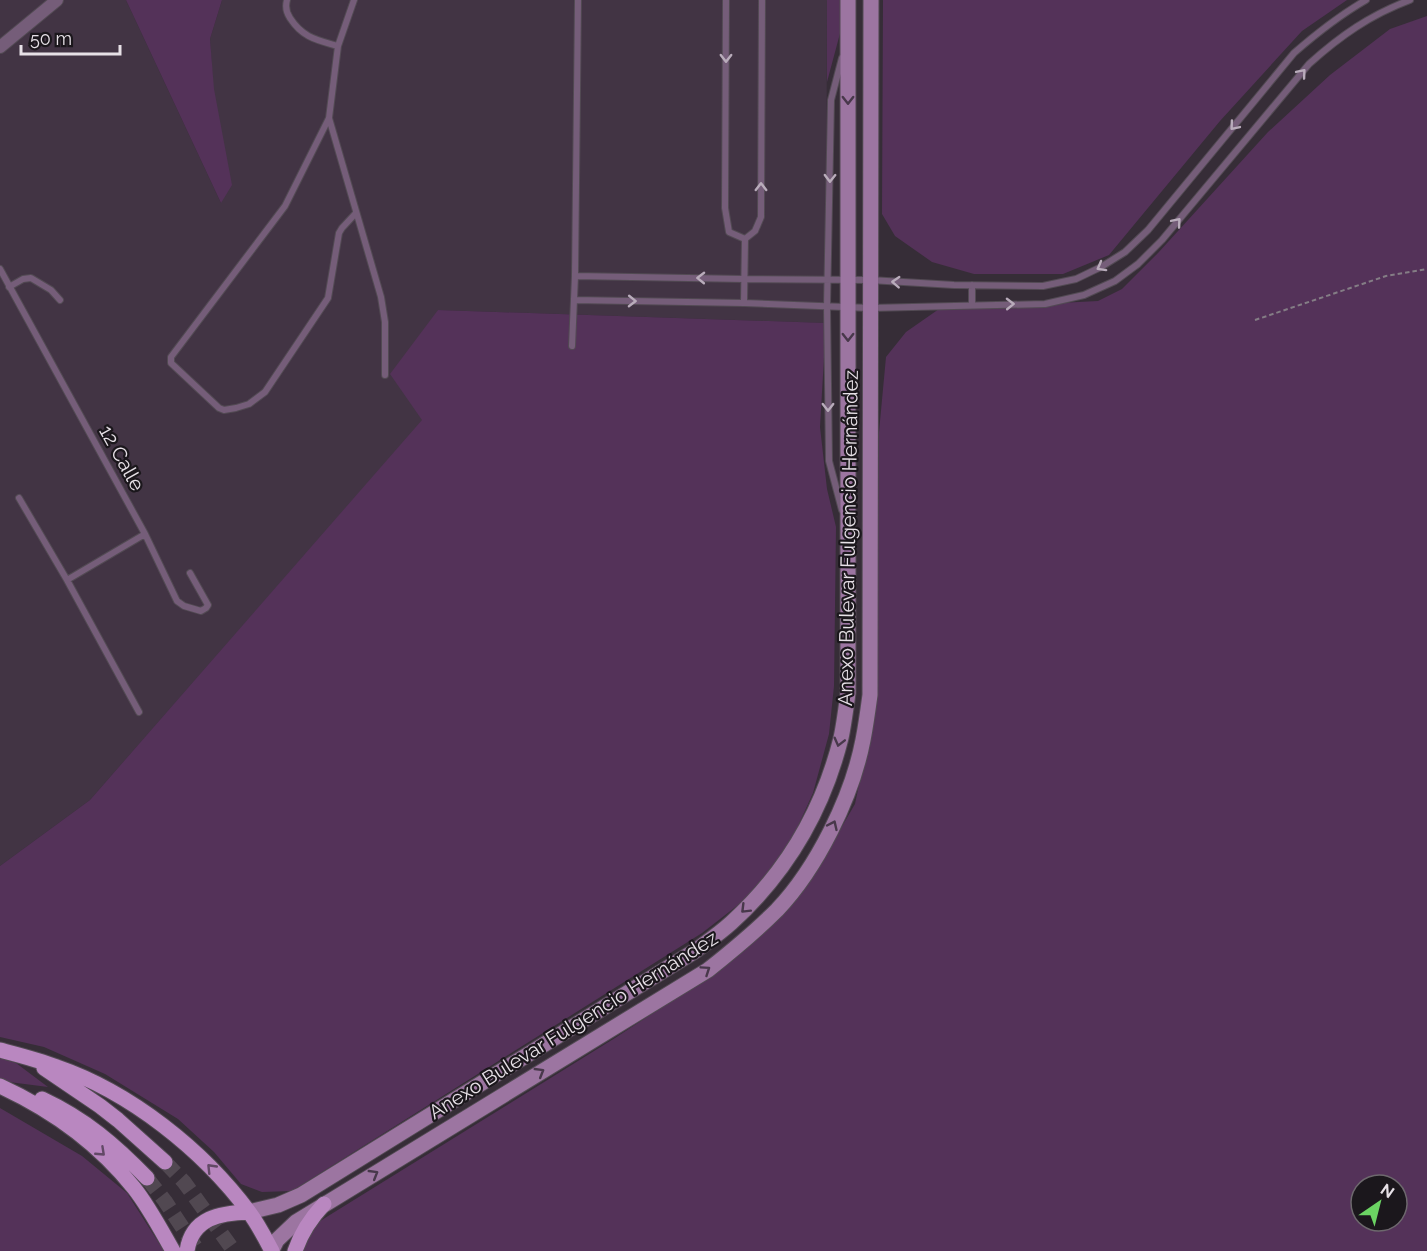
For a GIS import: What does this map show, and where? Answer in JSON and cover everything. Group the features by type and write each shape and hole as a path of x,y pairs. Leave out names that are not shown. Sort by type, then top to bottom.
{"main road":[{"name":"Anexo Bulevar Fulgencio Hernández","path":"249,1212 278,1205 301,1195 685,957 730,924 762,893 789,858 812,820 829,779 841,736 848,693 848,0"},
{"name":"Anexo Bulevar Fulgencio Hernández","path":"272,1251 277,1240 296,1222 708,970 745,941 779,908 808,871 832,830 850,787 863,741 870,695 871,0"},
{"path":"0,1050 58,1067 85,1078 149,1115 190,1147 216,1174 249,1212 272,1251"},
{"path":"29,1058 100,1106 165,1162"},
{"path":"0,1085 22,1090 65,1110 120,1150 147,1178"},
{"path":"0,1085 80,1133 111,1162 135,1190 173,1251"},
{"path":"295,1251 308,1223 324,1204"},
{"path":"187,1251 193,1233 203,1222 216,1215 249,1212"}],"street":[{"path":"0,47 57,0"}],"lane":[{"path":"286,0 286,12 302,33 309,38 338,46"},
{"path":"354,0 338,46 328,118 285,206 171,357 171,363 219,408 224,410 249,404 265,392 328,298 339,233 356,213"},
{"path":"572,346 578,0"},
{"path":"726,0 725,208 729,232 745,239"},
{"path":"744,303 745,239 755,231 761,217 762,0"},
{"path":"575,276 870,280 1043,286 1076,279 1125,252 1148,230 1294,53 1321,29 1366,0"},
{"path":"574,300 870,308 1045,304 1084,295 1115,281 1138,264 1162,240 1309,64 1336,40 1393,6 1410,0"},
{"path":"848,37 831,100 827,306 829,461 849,532"},
{"path":"328,118 381,297 385,322 385,375"},
{"name":"12 Calle","path":"0,269 145,534 177,601 184,606 201,611 208,605 190,573"},
{"path":"9,287 23,279 31,278 51,290 60,300"},
{"path":"972,285 972,305"},
{"path":"19,498 139,712"},
{"path":"67,580 145,534"}],"path":[{"path":"1255,320 1386,276 1427,269"}],"shaded area":[{"path":"0,0 126,0 221,203 210,39 222,0 827,0 826,323 438,310 423,420 90,800 0,866"},
{"path":"126,0 222,0 210,39 214,89 232,185 221,203"},
{"path":"827,0 842,0 842,26 827,82"},
{"path":"883,0 1347,0 1302,31 1220,121 1109,255 1063,274 974,274 932,262 895,236 882,214"},
{"path":"1427,16 1427,1251 301,1251 312,1226 615,1038 725,966 813,876 855,804 876,704 879,432 886,357 906,332 939,309 1098,301 1122,289 1158,253 1268,132 1330,75 1390,29"},
{"path":"438,310 826,323 820,427 827,489 836,527 834,686 829,734 813,793 789,846 751,895 702,933 292,1191 262,1192 241,1184 214,1152 178,1119 105,1074 44,1047 0,1037 0,866 90,800 422,420 390,374"},
{"path":"0,1058 16,1063 48,1087 9,1082 0,1078"},
{"path":"0,1108 82,1156 127,1193 164,1251 0,1251"}],"tunnel":[{"path":"165,1162 184,1182 234,1251"},
{"path":"147,1178 198,1251"}]}
